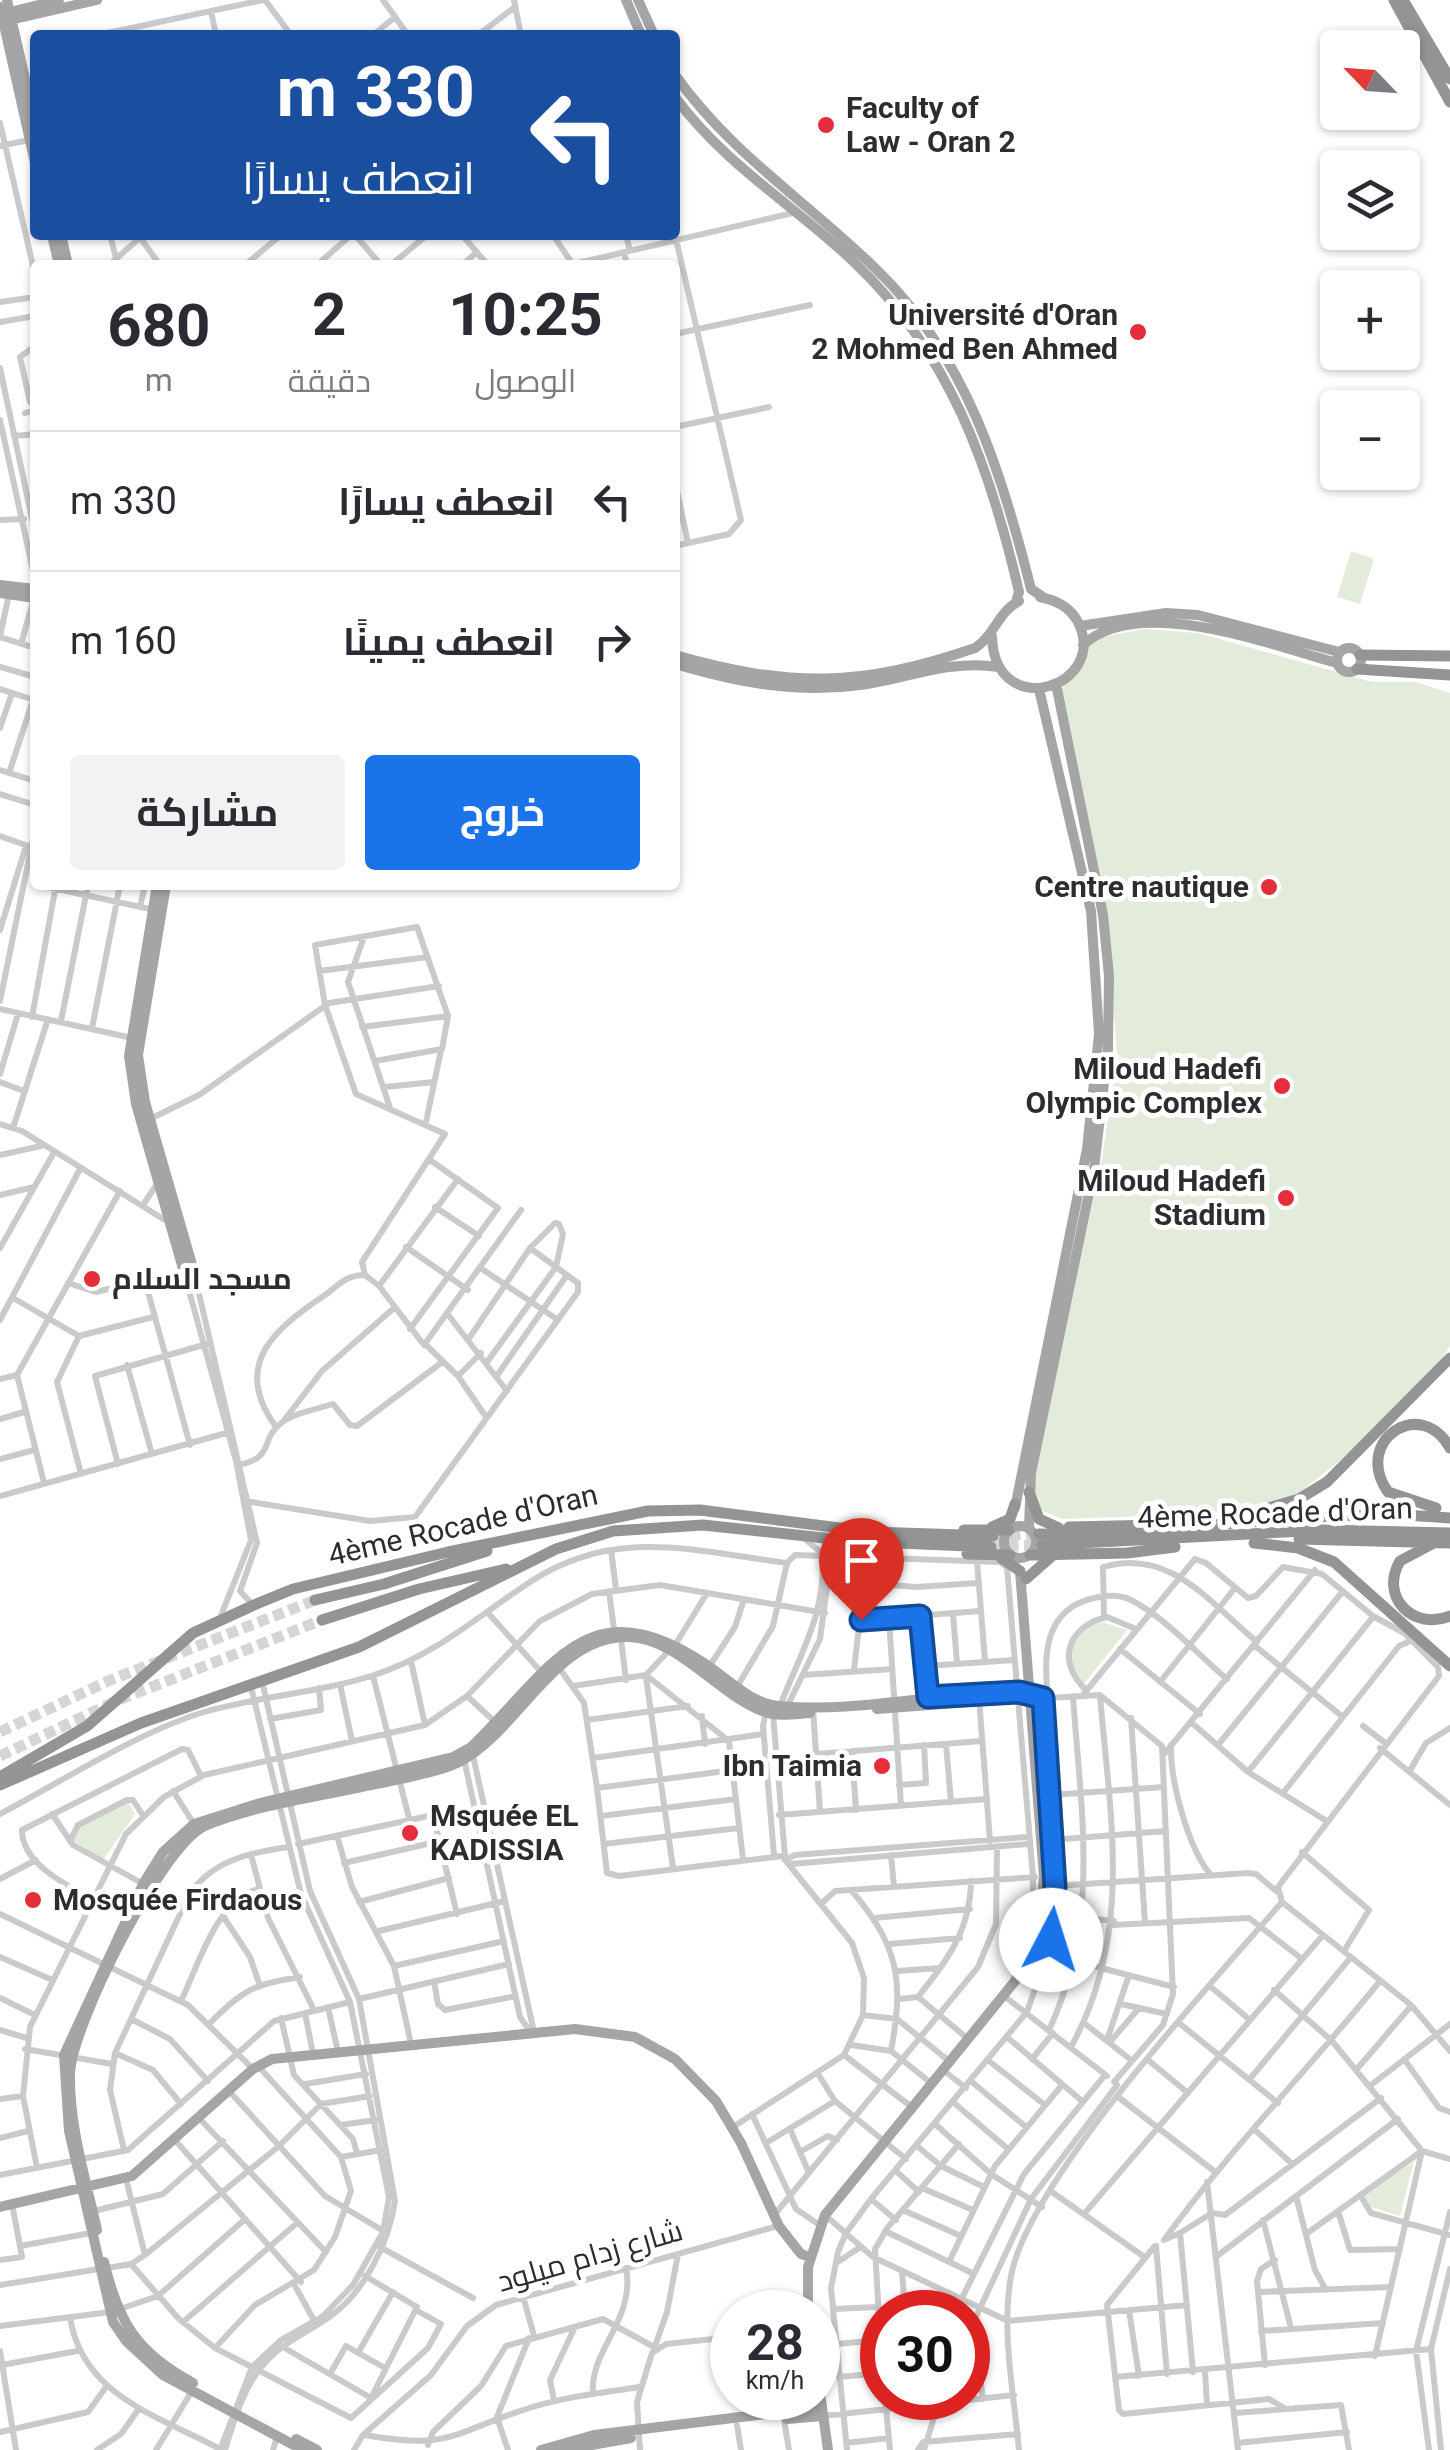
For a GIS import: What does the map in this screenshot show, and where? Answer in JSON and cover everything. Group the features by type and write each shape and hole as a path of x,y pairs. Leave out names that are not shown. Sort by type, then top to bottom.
{"highway":[{"path":"1397,1 1450,78"},
{"path":"1397,1 1450,102"},
{"path":"1360,655 1450,656"},
{"path":"1357,669 1450,675"},
{"path":"1228,1521 1315,1491 1368,1444 1450,1358"},
{"path":"1443,1509 1388,1492 1378,1470 1379,1450 1396,1430 1413,1424 1436,1431 1450,1448"},
{"path":"1029,1492 1039,1518 1059,1528"},
{"path":"987,1546 1010,1518 1015,1504"},
{"path":"1324,1515 1353,1507 1443,1509"},
{"name":"4ème Rocade d'Oran","path":"0,1777 87,1726 171,1650 218,1621 293,1589 627,1514 684,1510 987,1546"},
{"name":"4ème Rocade d'Oran","path":"1035,1534 1137,1534 1228,1521 1324,1515 1450,1518"},
{"name":"4ème Rocade d'Oran","path":"0,1786 140,1724 387,1634 520,1566 586,1538 630,1528 702,1525 987,1546"},
{"path":"1035,1534 1059,1528 1194,1526"},
{"name":"4ème Rocade d'Oran","path":"1035,1534 1188,1540 1400,1529 1450,1533"},
{"path":"987,1546 1010,1530"},
{"path":"790,1534 831,1550 987,1546 1011,1556"},
{"path":"316,1600 384,1584 529,1536"},
{"path":"1226,1538 1298,1548 1334,1562 1450,1666"},
{"path":"1254,1543 1363,1538 1444,1542"},
{"path":"1029,1556 1164,1550 1188,1540"},
{"path":"1444,1542 1405,1556 1396,1568 1393,1586 1398,1602 1411,1616 1432,1622 1450,1616"},
{"path":"987,1546 1009,1561 1023,1579 1040,1562 1057,1554"},
{"path":"322,1620 418,1589 520,1566"}],"main road":[{"path":"4,14 59,0"},
{"path":"4,14 96,0"},
{"path":"626,0 639,30"},
{"path":"638,0 652,30"},
{"path":"4,14 30,105"},
{"path":"4,14 30,140"},
{"path":"680,80 734,147 841,236 910,307 949,366 983,428 1008,496 1032,589 1065,606 1080,626 1083,645 1075,668 1056,684 1039,688 1016,684 998,667 992,636 1000,616 1016,602 1042,597"},
{"path":"680,103 728,160 854,261 892,302 956,400 984,459 1019,592 1016,602"},
{"path":"3,591 30,590"},
{"path":"3,591 30,597"},
{"path":"1080,626 1166,613 1198,615 1338,658 1346,672 1357,669 1360,655 1351,648 1338,658"},
{"path":"1083,645 1110,630 1172,623 1204,626 1338,658"},
{"path":"680,656 772,679 849,680 956,655 992,636"},
{"path":"680,665 736,682 810,689 862,685 962,666 998,667"},
{"path":"809,2290 810,2259 821,2225 1016,1980 1039,1931 1038,1877 1046,1838 1023,1579 1036,1542 1029,1492 1102,1124 1104,1034 1103,915 1056,684"},
{"path":"1023,1579 1004,1546 1087,1150 1104,1034 1091,911 1039,688"},
{"path":"156,890 134,1038 132,1089 177,1227"},
{"path":"151,909 163,890"},
{"path":"134,1038 142,1086 188,1269"},
{"path":"1010,1530 1035,1534"},
{"path":"1011,1556 1029,1556"},
{"path":"317,2450 192,2391 142,2358 126,2342 90,2233 79,2160 64,2102 68,2055 162,1852 194,1824 399,1775 467,1753 578,1643 617,1635 644,1631 732,1696 776,1710 813,1711 1033,1696"},
{"path":"467,1753 546,1677 593,1642 617,1635"},
{"path":"671,1648 709,1666 737,1688 776,1710"},
{"path":"894,1704 928,1697 978,1698"},
{"path":"146,1886 192,1834 284,1802"},
{"path":"1028,1841 1046,1838"},
{"path":"515,2035 521,2020"},
{"path":"6,2205 126,2179 141,2170 255,2067 288,2057 533,2033 606,2030 650,2043 687,2069 733,2126 776,2221 810,2259"},
{"path":"84,2186 94,2212 102,2269"},
{"path":"794,2242 821,2225"},
{"path":"114,2311 156,2362 302,2450"},
{"path":"541,2450 755,2420"},
{"path":"638,2434 784,2420"},
{"path":"823,2420 828,2450"},
{"path":"564,2450 596,2442"}],"street":[{"path":"125,30 264,0 287,30"},
{"path":"383,0 404,30"},
{"path":"484,30 515,3 521,30"},
{"path":"211,12 215,30"},
{"path":"380,30 395,17"},
{"path":"147,26 149,30"},
{"path":"0,123 31,260"},
{"path":"2,145 30,140"},
{"path":"680,237 794,213"},
{"path":"114,260 137,240"},
{"path":"252,260 275,240"},
{"path":"323,260 347,240"},
{"path":"358,240 376,260"},
{"path":"397,260 421,240"},
{"path":"466,240 484,260"},
{"path":"626,240 628,260"},
{"path":"590,260 668,240"},
{"path":"676,240 700,330 741,524 730,534 680,545"},
{"path":"468,260 477,252"},
{"path":"0,302 30,298"},
{"path":"680,333 810,305"},
{"path":"0,322 30,317"},
{"path":"30,350 20,357 30,402"},
{"path":"0,368 30,502"},
{"path":"680,427 769,407"},
{"path":"26,414 30,411"},
{"path":"0,420 30,557"},
{"path":"14,436 30,434"},
{"path":"680,505 688,543"},
{"path":"0,520 30,519"},
{"path":"3,591 0,637 30,647"},
{"path":"21,644 30,624"},
{"path":"0,667 30,676"},
{"path":"0,690 30,700"},
{"path":"0,728 12,693"},
{"path":"30,710 4,772 30,780"},
{"path":"0,794 30,803"},
{"path":"0,836 29,847"},
{"path":"0,930 30,844"},
{"path":"29,847 26,883 0,1005 18,1014 134,1038"},
{"path":"26,883 30,884"},
{"path":"32,1017 55,890"},
{"path":"67,890 151,909 146,890"},
{"path":"61,1022 87,890"},
{"path":"92,1028 119,890"},
{"path":"426,1122 448,1016 417,927 318,942 314,945 325,1005 356,1094 426,1122 444,1134 371,1242 362,1262 365,1275 379,1286 441,1363 458,1376 486,1417"},
{"path":"365,936 349,968 353,999 390,1108"},
{"path":"319,971 428,957"},
{"path":"150,1119 199,1095 325,1005 439,986"},
{"path":"0,1072 18,1014"},
{"path":"362,1027 448,1016"},
{"path":"13,1128 48,1019"},
{"path":"376,1061 442,1049"},
{"path":"0,1082 24,1092"},
{"path":"386,1087 434,1082"},
{"path":"0,1124 13,1128 177,1227"},
{"path":"0,1156 41,1146"},
{"path":"0,1147 15,1152"},
{"path":"0,1248 4,1233 53,1154"},
{"path":"410,1329 498,1208 430,1160"},
{"path":"0,1320 80,1170"},
{"path":"379,1286 458,1180"},
{"path":"143,1206 159,1181"},
{"path":"0,1194 35,1187"},
{"path":"44,1484 17,1375 120,1191"},
{"path":"435,1207 479,1236"},
{"path":"425,1344 468,1290 521,1210"},
{"path":"468,1340 530,1248 559,1224 563,1234 556,1267 487,1362"},
{"path":"406,1247 468,1290"},
{"path":"250,1502 370,1521 412,1519 580,1286 530,1248"},
{"path":"68,1284 96,1292 188,1269 250,1502 257,1542 240,1590 242,1598 254,1605"},
{"path":"482,1269 558,1320"},
{"path":"276,1427 263,1403 259,1380 264,1347 301,1309 348,1276 365,1275"},
{"path":"496,1377 567,1275"},
{"path":"144,1277 190,1445"},
{"path":"13,1298 79,1336 153,1317"},
{"path":"240,1465 268,1450 276,1427 322,1371 394,1308"},
{"path":"449,1316 507,1390"},
{"path":"79,1336 57,1382 81,1474"},
{"path":"118,1464 93,1382 99,1373 208,1344"},
{"path":"458,1376 481,1353"},
{"path":"285,1420 333,1404 350,1425 357,1426 441,1363"},
{"path":"127,1365 152,1454"},
{"path":"0,1379 17,1375"},
{"path":"0,1420 24,1412"},
{"path":"0,1496 231,1432"},
{"path":"0,1459 34,1450"},
{"path":"218,1621 251,1558 252,1540 240,1465"},
{"path":"0,1814 197,1714 373,1676 411,1661 553,1569 611,1550 672,1544 787,1563"},
{"path":"737,1688 767,1640 792,1556 831,1550 868,1556 987,1546"},
{"path":"985,1661 978,1583 987,1546"},
{"path":"834,2290 833,2266 846,2233 1028,2012 1047,1954 1055,1886 1046,1838 1051,1795 1033,1696 1015,1660 1007,1567 987,1546"},
{"path":"611,1550 617,1635 626,1680"},
{"path":"733,2126 844,2055 864,2015 866,1988 858,1955 788,1860 779,1815 776,1710 804,1675 820,1639 831,1550"},
{"path":"854,1670 868,1556"},
{"path":"1080,1694 1178,1576 1192,1561 1202,1560 1251,1598 1283,1567 1314,1570 1373,1616 1404,1634 1438,1667 1440,1674 1325,1820 1277,1892"},
{"path":"1104,1617 1102,1572 1109,1565 1155,1563 1178,1576 1343,1718"},
{"path":"1164,1754 1314,1570"},
{"path":"865,1583 978,1583"},
{"path":"37,2168 22,2096 25,2049 35,2015 109,1866 142,1814 173,1791 200,1776 425,1724 467,1696 554,1611 573,1600 612,1590 660,1586 821,1612"},
{"path":"1160,1682 1235,1588"},
{"path":"1218,1745 1344,1592"},
{"path":"573,1686 646,1675 671,1648 707,1593"},
{"path":"822,1904 836,1891 1038,1877 1028,1841 1033,1696 1056,1622 1074,1605 1103,1596 1124,1597 1228,1679"},
{"path":"709,1666 735,1626 744,1599"},
{"path":"861,1620 980,1611"},
{"path":"774,1855 764,1734 806,1654 821,1612"},
{"path":"488,1614 515,1648 546,1677"},
{"path":"953,1614 958,1663"},
{"path":"920,1616 928,1697"},
{"path":"1248,1772 1373,1616"},
{"path":"1032,2059 1051,2031 1076,1961 1084,1918 1080,1694 1068,1650 1082,1626 1104,1617 1137,1629"},
{"path":"889,1618 901,1806"},
{"path":"1283,1793 1408,1642"},
{"path":"1120,1650 1200,1714"},
{"path":"925,1666 1015,1660"},
{"path":"411,1661 425,1724"},
{"path":"560,1669 584,1703 608,1873 614,1876 774,1855 788,1860 890,1855 901,1851"},
{"path":"804,1675 892,1669"},
{"path":"646,1675 729,1741 743,1859"},
{"path":"646,1675 672,1868"},
{"path":"373,1676 408,1818"},
{"path":"256,1683 266,1700 278,1758 288,1846 301,1894 354,2000"},
{"path":"255,2369 281,2346 346,2302 365,2276 396,2201 354,2000 310,1892 298,1844 268,1759 256,1683"},
{"path":"340,1684 352,1741"},
{"path":"270,1720 321,1710 319,1688"},
{"path":"1019,2450 1008,2321 1011,2278 1022,2242 1118,2089 1131,2060 1154,2037 1167,2014 1174,1987 1164,1754 1156,1737 1100,1694 1033,1696"},
{"path":"1071,2047 1103,1968 1114,1923 1115,1882 1100,1694"},
{"path":"467,1696 496,1722"},
{"path":"776,2221 790,2197 940,2016 987,1953 996,1924 998,1879 986,1798 978,1698"},
{"path":"587,1720 689,1706"},
{"path":"813,1711 820,1812"},
{"path":"702,1716 705,1744"},
{"path":"1131,1717 1145,1923"},
{"path":"1192,1723 1248,1772 1325,1820"},
{"path":"1363,1726 1409,1772 1450,1805"},
{"path":"1409,1772 1426,1743 1450,1728"},
{"path":"593,1758 764,1734"},
{"path":"816,1754 982,1741"},
{"path":"946,1744 951,1802"},
{"path":"899,1785 926,1783 924,1745"},
{"path":"1170,1745 1174,1790 1200,1859 1211,1875"},
{"path":"92,1898 56,1878 36,1860 21,1831 182,1749 188,1750 200,1776"},
{"path":"852,1751 856,1810"},
{"path":"467,1753 505,1901 533,2033"},
{"path":"467,1753 521,2020 533,2033"},
{"path":"596,1788 733,1770"},
{"path":"1051,1795 1134,1787 1174,1790"},
{"path":"173,1791 194,1824"},
{"path":"779,1815 986,1798"},
{"path":"69,1842 78,1826 128,1800 132,1799 142,1814"},
{"path":"600,1816 736,1799"},
{"path":"52,1814 69,1842 183,1906"},
{"path":"298,1844 433,1815 457,1914"},
{"path":"604,1844 740,1828"},
{"path":"1046,1838 1166,1831"},
{"path":"337,1836 359,1902 394,1966 411,2044"},
{"path":"344,1863 440,1841"},
{"path":"788,1860 795,1855 1028,1841"},
{"path":"141,2170 126,2150 110,2090 114,2053 183,1906 208,1871 251,1854 288,1846"},
{"path":"1249,2080 1348,1954 1368,1910 1302,1852"},
{"path":"251,1854 258,1888 300,1977 314,2054"},
{"path":"890,1855 894,1886"},
{"path":"0,1878 36,1860"},
{"path":"1055,1886 1256,1874 1277,1892 1282,1902 1412,2006 1450,2051"},
{"path":"359,1902 449,1878"},
{"path":"899,1999 918,1997 961,1938 970,1910 971,1881"},
{"path":"181,2002 224,1916 238,1896 258,1888"},
{"path":"852,1890 890,1944 897,1972 899,1999 891,2051"},
{"path":"378,1932 505,1901"},
{"path":"987,2290 1031,2199 1118,2089 1148,2060 1282,1902"},
{"path":"874,1918 970,1910"},
{"path":"0,1914 181,2002 255,2067 341,2157 351,2192 326,2252 298,2283 242,2315 216,2348"},
{"path":"224,1916 250,1957 259,1983"},
{"path":"1084,1918 1114,1923 1246,1918 1262,1925 1302,1959"},
{"path":"1084,2214 1323,1935"},
{"path":"890,1944 961,1938"},
{"path":"394,1966 504,1941"},
{"path":"1047,1954 1174,1987"},
{"path":"0,1958 50,1979"},
{"path":"0,2176 126,2150 281,2018 509,1964"},
{"path":"897,1972 941,1968"},
{"path":"1108,2041 1129,1975"},
{"path":"210,2024 243,1990 259,1983 300,1977"},
{"path":"434,1981 444,2010 516,1996"},
{"path":"1164,2240 1214,2170 1278,2103 1380,1981"},
{"path":"1211,1987 1250,2020"},
{"path":"1274,1990 1332,2041 1422,2151 1450,2158"},
{"path":"1004,1996 1106,2075 1157,2130 1214,2170"},
{"path":"918,1997 969,2039"},
{"path":"0,1998 35,2015"},
{"path":"1121,2004 1167,2014"},
{"path":"1357,2069 1412,2006"},
{"path":"328,2007 338,2052"},
{"path":"1108,2041 1140,2008"},
{"path":"864,2015 897,2020 922,2038 946,2066 1026,2127"},
{"path":"281,2018 294,2074 352,2140 357,2153"},
{"path":"130,2019 170,2039 208,2080"},
{"path":"1084,2022 1131,2060"},
{"path":"1179,2024 1278,2103"},
{"path":"1371,2085 1450,2024"},
{"path":"0,2030 27,2038"},
{"path":"1008,2038 1082,2102"},
{"path":"851,2045 891,2051 932,2083"},
{"path":"25,2049 112,2064"},
{"path":"364,2049 370,2096 385,2149"},
{"path":"114,2053 153,2070 181,2104"},
{"path":"844,2055 913,2108"},
{"path":"1404,2059 1439,2108 1450,2112"},
{"path":"1148,2060 1188,2093"},
{"path":"989,2061 1045,2105"},
{"path":"304,2084 366,2074"},
{"path":"818,2074 835,2102 906,2159"},
{"path":"966,2290 1014,2190 1106,2075"},
{"path":"949,2262 991,2174 1062,2085"},
{"path":"228,2090 345,2212 385,2232"},
{"path":"0,2100 22,2096"},
{"path":"0,2286 131,2264 280,2146 321,2104 370,2096"},
{"path":"1286,2408 1269,2399 1123,2414 1108,2311 1116,2289 1154,2247 1212,2213 1225,2215 1381,2098"},
{"path":"766,2143 835,2102"},
{"path":"953,2102 1008,2149"},
{"path":"752,2114 790,2197 802,2214 846,2233 874,2257 942,2290"},
{"path":"198,2117 326,2252"},
{"path":"1216,2256 1398,2119"},
{"path":"339,2126 376,2120"},
{"path":"935,2124 991,2174 1042,2208"},
{"path":"790,2129 809,2173"},
{"path":"1254,2130 1291,2162"},
{"path":"0,2138 28,2131"},
{"path":"800,2152 828,2136 838,2140"},
{"path":"174,2139 298,2283 316,2323"},
{"path":"94,2212 163,2194 223,2142"},
{"path":"877,2290 874,2257 886,2231 960,2144"},
{"path":"917,2146 941,2166 984,2187"},
{"path":"341,2157 385,2149"},
{"path":"1306,2234 1422,2151"},
{"path":"1375,2356 1422,2151"},
{"path":"896,2171 920,2190 974,2210"},
{"path":"126,2179 145,2255"},
{"path":"1207,2181 1238,2446 1346,2432"},
{"path":"1052,2192 1143,2256"},
{"path":"1296,2196 1326,2290"},
{"path":"1360,2196 1371,2213 1447,2235"},
{"path":"871,2199 896,2220"},
{"path":"0,2260 22,2257 6,2205"},
{"path":"905,2211 961,2236"},
{"path":"1338,2211 1350,2250 1400,2249"},
{"path":"1429,2450 1416,2352 1450,2212"},
{"path":"0,2326 114,2311 158,2296 244,2220"},
{"path":"1263,2220 1290,2328"},
{"name":"شارع زدام ميلود","path":"354,2450 363,2434 431,2375 471,2322 496,2305 678,2254 776,2221"},
{"path":"183,2322 297,2223"},
{"path":"886,2231 974,2274"},
{"path":"20,2246 90,2233"},
{"path":"1180,2233 1194,2372"},
{"path":"378,2246 473,2298"},
{"path":"70,2317 78,2350 106,2387 138,2410 222,2450 235,2410 255,2369 281,2340 316,2323 353,2285 378,2246"},
{"path":"1154,2247 1166,2374"},
{"path":"833,2266 860,2248"},
{"path":"640,2450 639,2387 667,2312 678,2254"},
{"path":"1265,2365 1258,2292 1261,2268 1274,2260"},
{"path":"131,2264 183,2322 216,2348 351,2418 428,2348 441,2324 365,2276"},
{"path":"593,2394 594,2377 630,2298 626,2268"},
{"path":"1441,2450 1431,2350 1450,2269"},
{"path":"902,2271 903,2290"},
{"path":"993,2278 1011,2278"},
{"path":"1258,2292 1391,2287"},
{"path":"358,2353 392,2292"},
{"path":"508,2450 496,2420 532,2337 524,2296"},
{"path":"990,2312 1008,2321 1187,2305"},
{"path":"371,2398 416,2310"},
{"path":"1129,2310 1139,2376"},
{"path":"428,2444 433,2432 481,2386 504,2348 603,2319 614,2322 653,2350"},
{"path":"1261,2331 1382,2323"},
{"path":"554,2401 550,2380 575,2326"},
{"path":"653,2350 666,2344 710,2340"},
{"path":"281,2346 371,2398"},
{"path":"330,2374 346,2346 385,2368"},
{"path":"2,2365 78,2350"},
{"path":"1115,2378 1431,2350"},
{"path":"0,2351 16,2450"},
{"path":"1205,2370 1208,2405"},
{"path":"840,2386 846,2447 888,2438"},
{"path":"0,2432 88,2412 106,2387"},
{"path":"363,2434 444,2444 496,2420 554,2401 639,2387"},
{"path":"156,2450 192,2391"},
{"path":"990,2398 1014,2396"},
{"path":"1234,2412 1341,2405 1349,2450"},
{"path":"97,2450 121,2434 138,2410"},
{"path":"840,2413 860,2411"},
{"path":"784,2420 789,2450"},
{"path":"887,2420 890,2450"},
{"path":"932,2420 922,2447 1018,2434"},
{"path":"737,2425 741,2450"},
{"path":"272,2450 277,2436"}],"green space":[{"path":"1351,551 1374,559 1360,604 1337,597"},
{"name":"Miloud Hadefi Olympic Complex","path":"1144,629 1198,633 1372,682 1416,682 1450,693 1450,1346 1435,1369 1343,1458 1294,1497 1206,1514 1062,1519 1041,1510 1032,1491 1102,1158 1117,1059 1111,957 1060,692 1092,639"},
{"path":"1102,1622 1127,1630 1082,1686 1073,1673 1070,1646 1084,1628"},
{"path":"128,1802 135,1814 103,1860 72,1840 76,1828"},
{"path":"1414,2162 1400,2216 1368,2206 1363,2193"}],"tunnel":[{"path":"993,1536 1039,1534"},
{"path":"991,1547 1042,1545"},
{"path":"0,1732 108,1681 315,1600"},
{"path":"0,1756 116,1701 322,1620"}],"place":[{"name":"Faculty of Law - Oran 2","path":"826,125"},
{"name":"Université d'Oran 2 Mohmed Ben Ahmed","path":"1138,332"},
{"name":"Centre nautique","path":"1269,887"},
{"name":"Miloud Hadefi Olympic Complex","path":"1282,1086"},
{"name":"Miloud Hadefi Stadium","path":"1286,1198"},
{"name":"مسجد السلام","path":"92,1279"},
{"name":"Ibn Taimia","path":"882,1766"},
{"name":"Msquée EL KADISSIA","path":"410,1833"},
{"name":"Mosquée Firdaous","path":"33,1900"}],"route":[{"path":"861,1620 920,1616 928,1697 1019,1692 1043,1698 1055,1886 1051,1940"}]}
